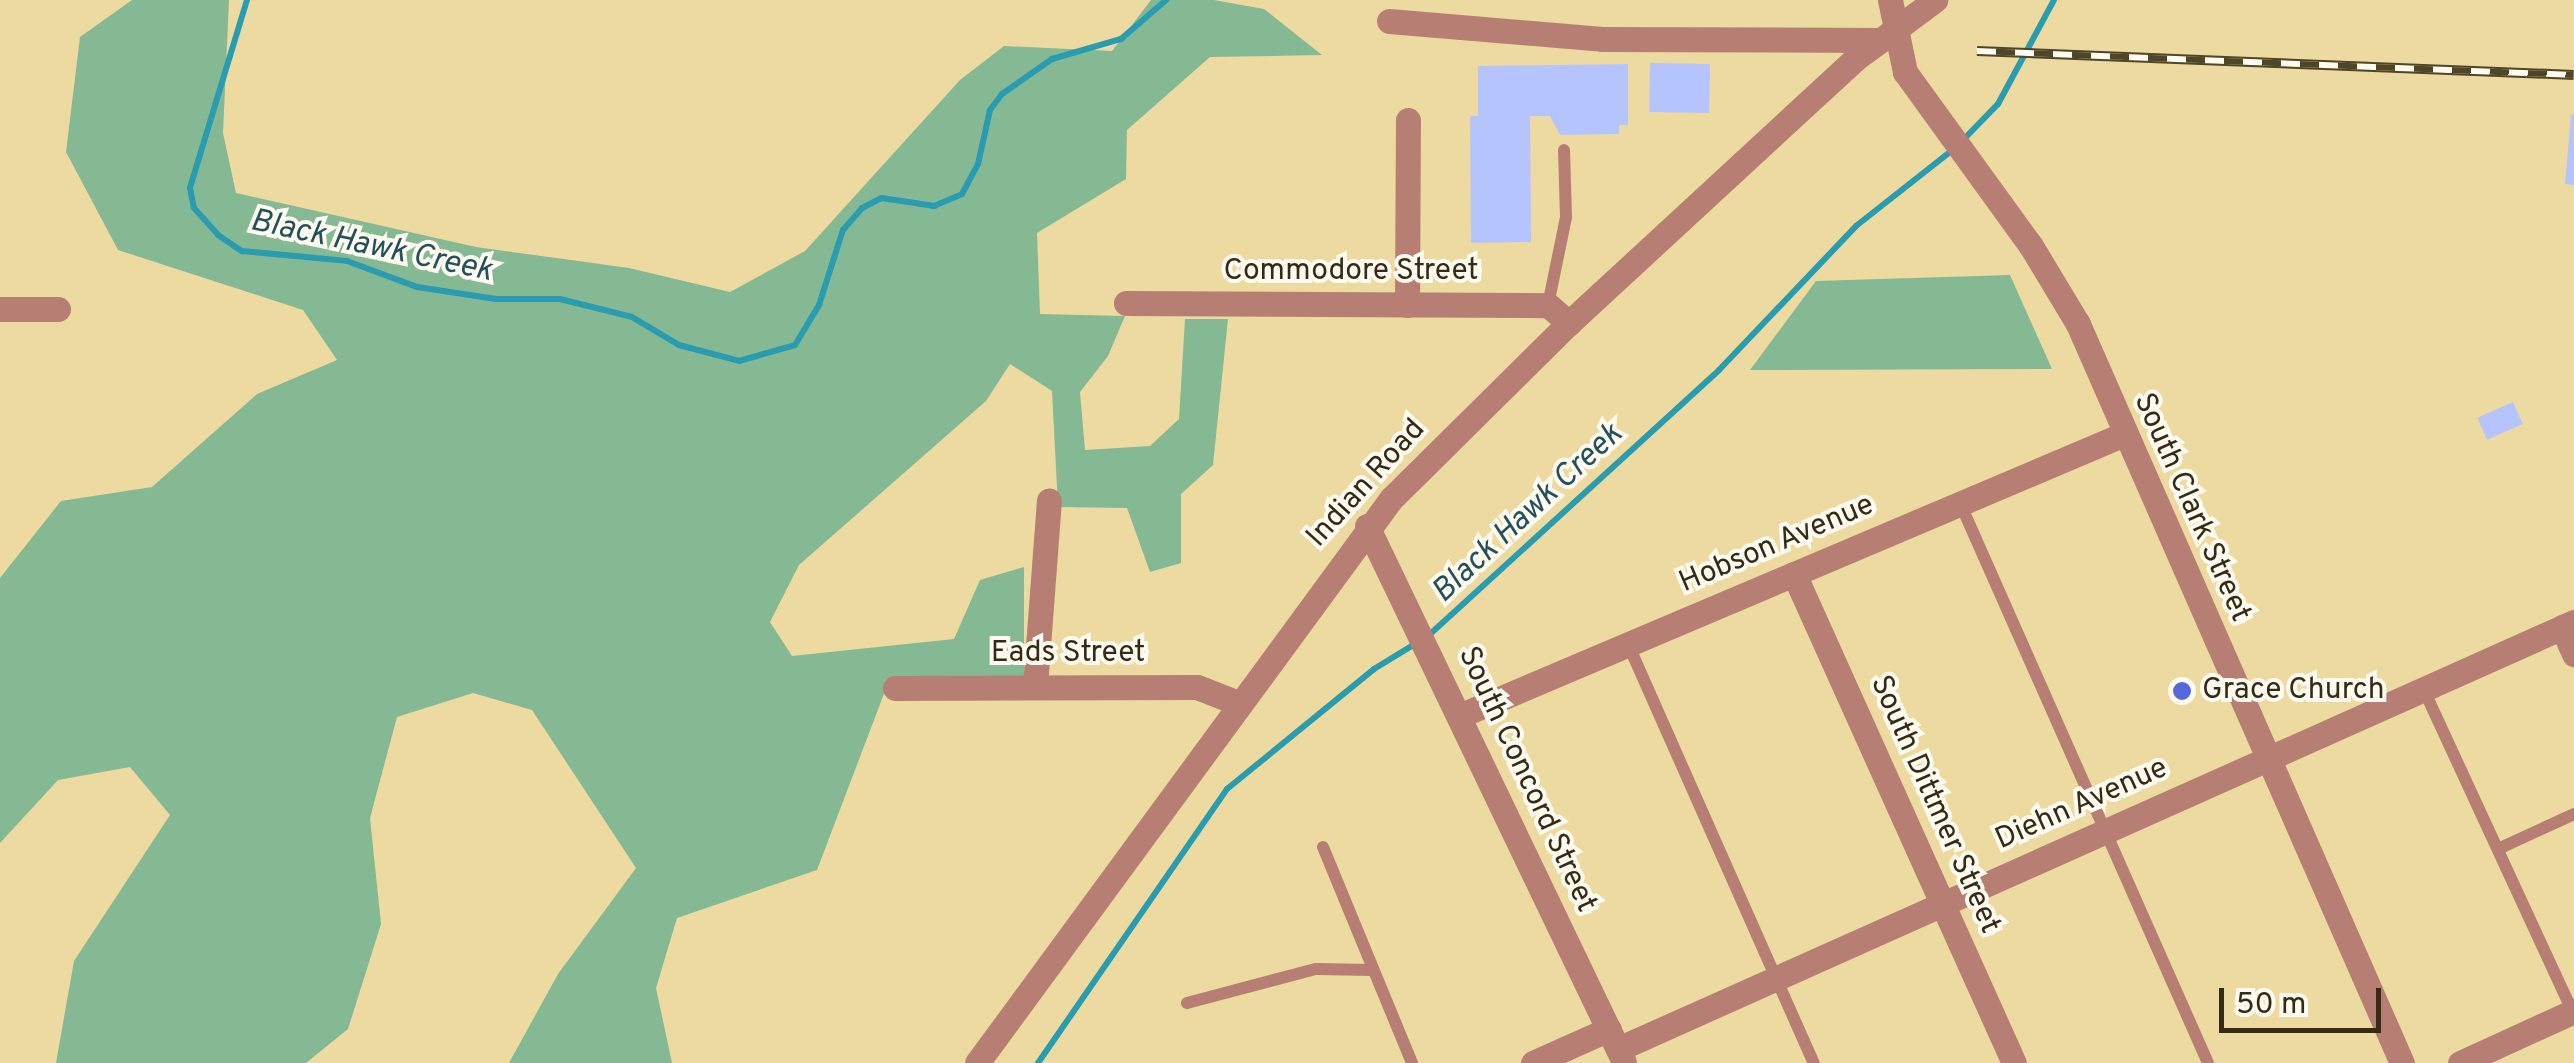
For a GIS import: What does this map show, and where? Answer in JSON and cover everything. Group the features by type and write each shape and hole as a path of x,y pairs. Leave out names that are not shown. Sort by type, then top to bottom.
{"street":[{"name":"South Clark Street","path":"1890,0 1888,34 1905,72 2078,324 2122,434 2402,1063"},
{"name":"Indian Road","path":"977,1063 1367,526 1569,323 1888,34 1935,0"},
{"path":"1390,21 1602,39 1888,34"},
{"path":"1407,305 1408,120"},
{"name":"Commodore Street","path":"1126,302 1548,305"},
{"path":"1548,305 1569,323"},
{"path":"0,309 58,309"},
{"name":"Hobson Avenue","path":"1459,716 2122,434"},
{"path":"1035,686 1048,500"},
{"name":"South Concord Street","path":"1367,526 1617,1047"},
{"name":"South Dittmer Street","path":"1794,574 2014,1063"},
{"path":"2568,625 2574,654"},
{"name":"Diehn Avenue","path":"1533,1063 1617,1047 2568,625"},
{"name":"Eads Street","path":"895,688 1197,687 1238,703"},
{"path":"2460,1063 2574,1013"}],"lane":[{"path":"1548,305 1566,217 1564,150"},
{"path":"1960,503 2208,1063"},
{"path":"1628,644 1814,1063"},
{"path":"2424,688 2574,1013"},
{"path":"2498,848 2574,814"},
{"path":"1323,848 1412,1063"},
{"path":"1187,1002 1316,969 1371,970"}],"green space":[{"path":"132,0 229,0 223,133 236,193 476,247 629,268 730,292 805,251 960,80 1004,46 1112,51 1151,0 1214,0 1264,9 1322,55 1210,57 1127,130 1126,179 1037,233 1040,314 1125,316 1108,356 1080,392 1085,450 1150,446 1179,419 1185,319 1228,319 1213,465 1181,494 1181,563 1150,572 1127,508 1058,507 1052,391 1010,364 986,401 799,565 770,622 792,656 954,639 980,580 1024,567 1024,677 890,678 817,870 677,918 656,988 672,1063 509,1063 558,974 636,868 532,710 473,693 397,717 370,818 381,924 348,1029 306,1063 56,1063 74,961 170,815 130,767 58,780 0,843 0,578 61,501 152,487 257,394 337,360 303,310 118,250 66,152 80,37"},
{"path":"2010,275 2052,369 1750,370 1816,281"}],"building":[{"path":"1650,63 1710,64 1709,113 1649,112"},
{"path":"1628,64 1628,125 1619,125 1619,134 1560,135 1550,116 1530,116 1531,242 1471,243 1470,116 1478,116 1478,66"},
{"path":"2574,115 2574,185 2565,184"},
{"path":"2513,402 2523,424 2487,440 2477,418"}],"waterway":[{"name":"Black Hawk Creek","path":"247,0 190,188 194,208 218,235 242,251 347,261 417,287 496,299 560,299 632,317 679,345 739,361 795,345 819,305 843,230 862,208 882,198 934,206 962,194 978,164 990,110 1002,94 1052,59 1121,39 1166,0"},
{"name":"Black Hawk Creek","path":"1963,140 1998,104 2054,0"},
{"name":"Black Hawk Creek","path":"1428,636 1719,370 1856,226 1954,149"},
{"name":"Black Hawk Creek","path":"1038,1063 1227,789 1374,669 1418,642"}],"railway":[{"path":"1977,51 2574,75"}],"place":[{"name":"Grace Church","path":"2182,691"}]}
